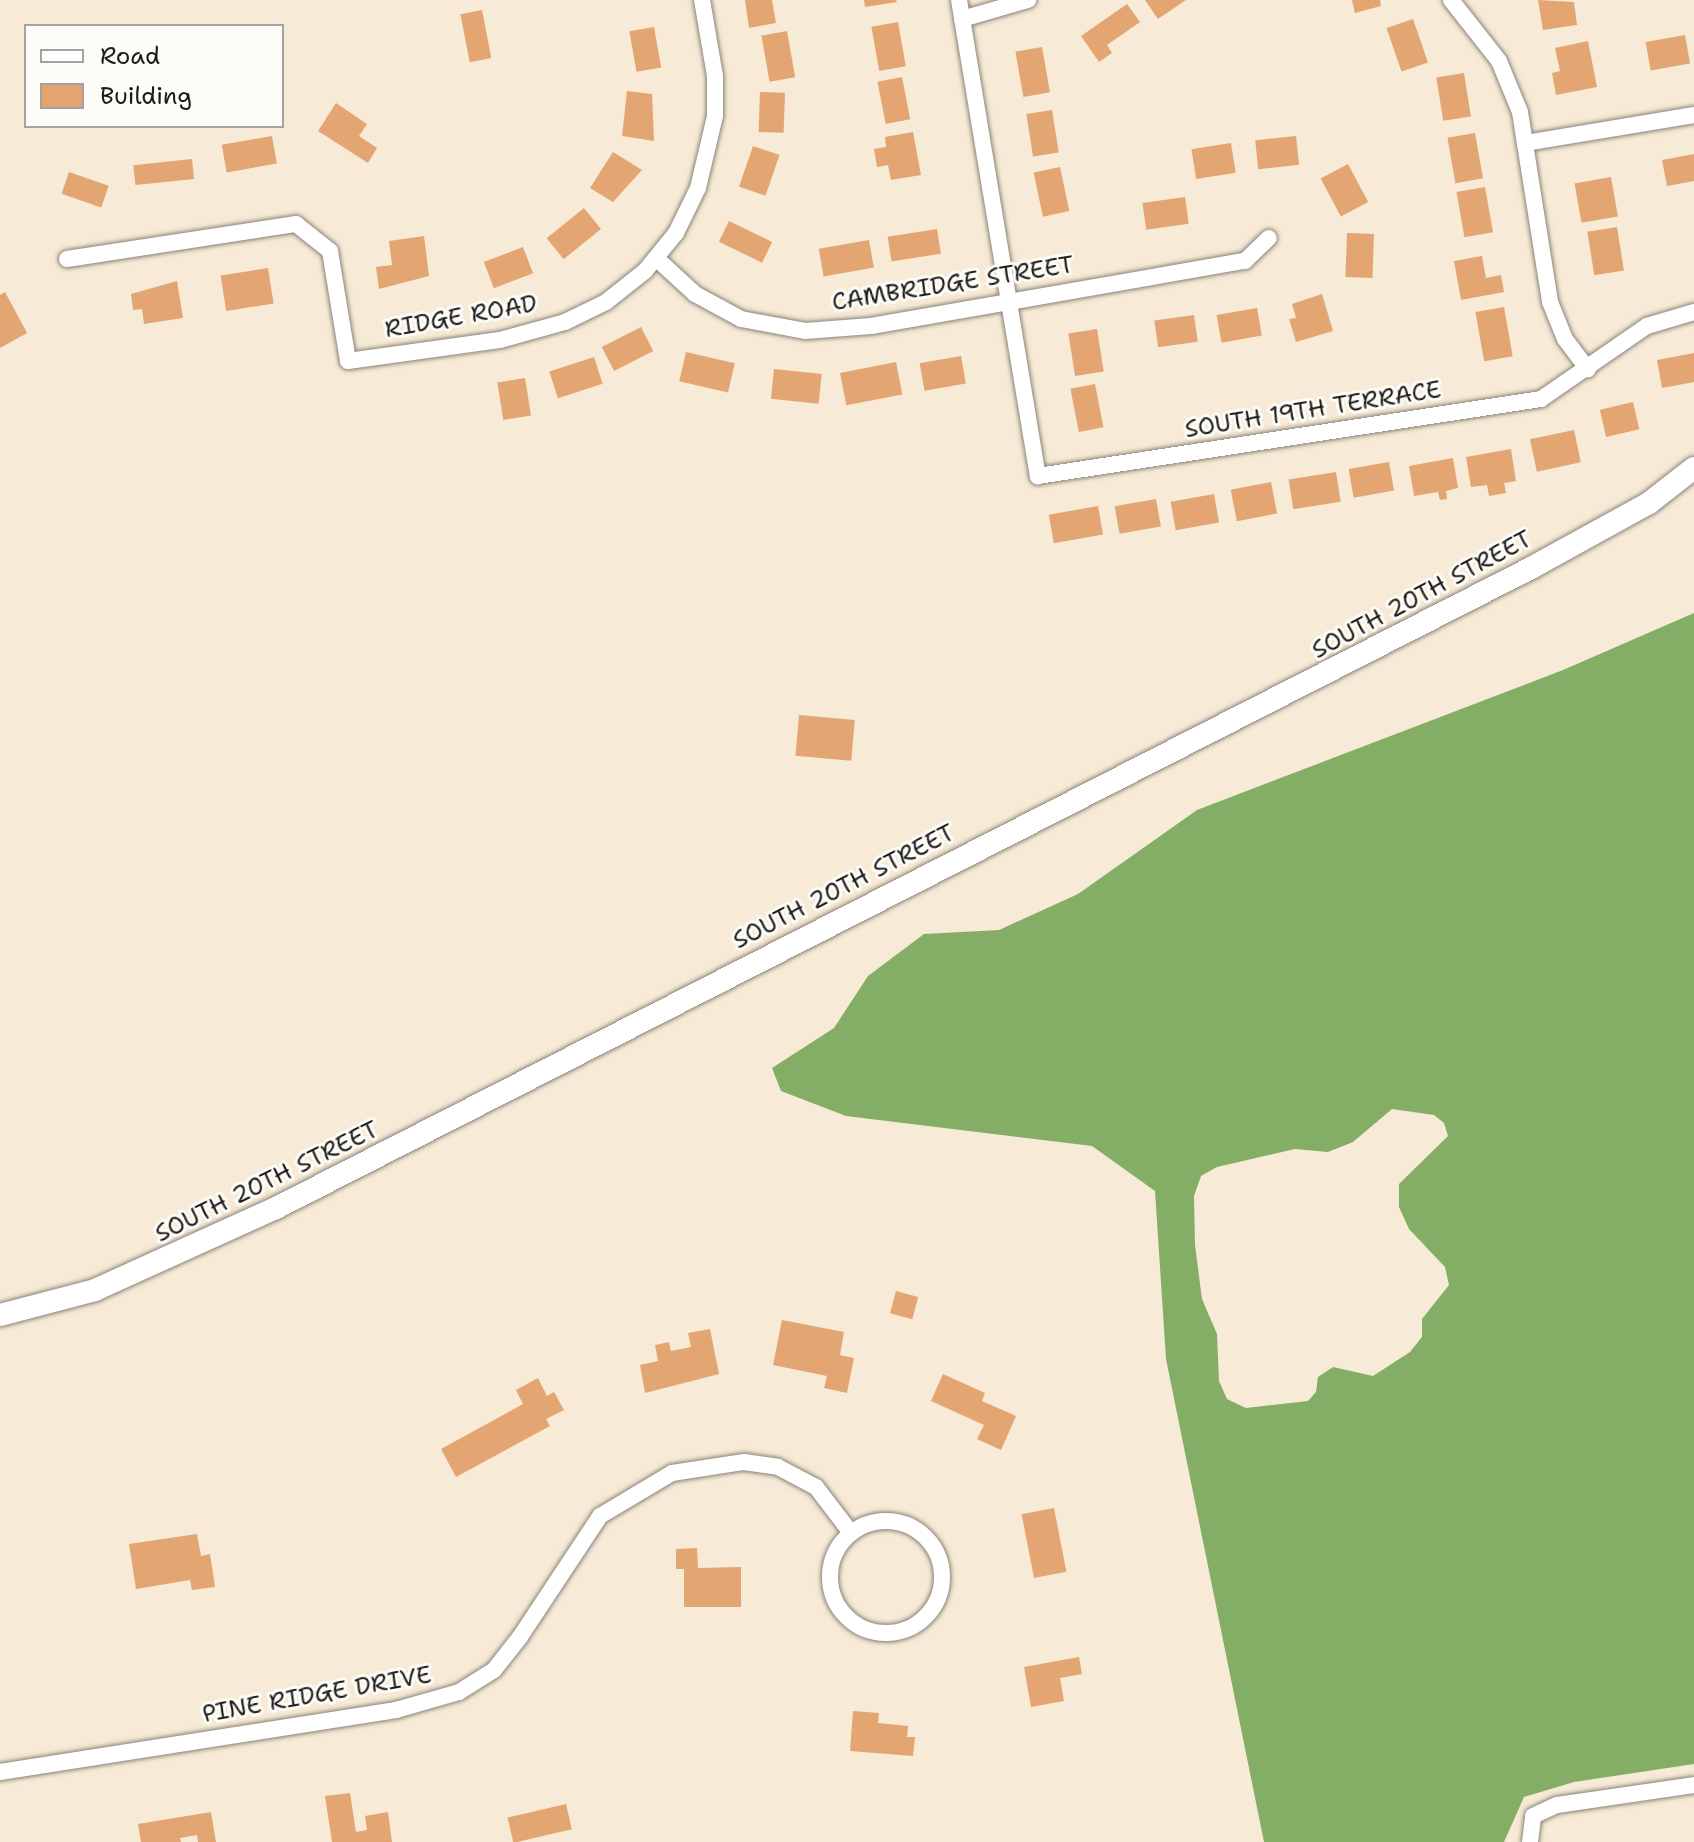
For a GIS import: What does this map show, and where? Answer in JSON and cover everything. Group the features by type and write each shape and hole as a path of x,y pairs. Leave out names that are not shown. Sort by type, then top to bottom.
{"main road":[{"name":"SOUTH 20TH STREET","path":"0,1315 95,1290 276,1208 1531,568 1649,503 1694,468"}],"street":[{"name":"RIDGE ROAD","path":"67,259 296,224 330,251 348,361 500,340 565,322 606,302 656,258 676,233 709,155 715,76 702,0"},
{"path":"959,0 1006,299"},
{"path":"962,19 1028,0"},
{"path":"1451,0 1499,61 1520,112 1550,302 1565,339 1588,369"},
{"path":"1525,143 1694,115"},
{"name":"CAMBRIDGE STREET","path":"656,258 695,294 741,319 805,331 871,326 1006,299 1245,261 1269,238"},
{"name":"SOUTH 19TH TERRACE","path":"1006,299 1038,476 1541,399 1647,326 1694,312"},
{"name":"PINE RIDGE DRIVE","path":"0,1772 396,1710 459,1692 494,1670 600,1516 672,1473 731,1463 778,1467 816,1487 851,1533"},
{"path":"891,1520 908,1524 935,1547 943,1580 939,1597 919,1624 888,1634 871,1632 844,1614 832,1592 830,1568 851,1533 874,1521 891,1520"},
{"path":"1530,1842 1533,1816 1557,1805 1694,1785"}],"green space":[{"path":"1694,613 1694,1764 1574,1782 1524,1797 1504,1842 1264,1842 1166,1359 1155,1191 1092,1146 846,1116 781,1091 772,1068 834,1028 868,976 924,934 999,930 1078,894 1197,810 1563,670","holes":["1392,1109 1434,1115 1444,1123 1448,1136 1399,1184 1399,1207 1409,1229 1445,1267 1449,1285 1422,1319 1422,1337 1410,1352 1373,1376 1333,1367 1318,1377 1316,1392 1308,1401 1246,1408 1227,1399 1219,1381 1217,1334 1202,1299 1195,1245 1194,1196 1201,1176 1217,1167 1295,1149 1328,1152 1353,1142"]}],"building":[{"path":"745,0 772,0 776,23 749,28"},
{"path":"864,0 896,0 897,2 865,7"},
{"path":"1145,0 1186,0 1158,19"},
{"path":"1352,0 1380,0 1381,6 1355,13"},
{"path":"1538,0 1574,2 1577,25 1543,30"},
{"path":"1127,4 1140,22 1107,45 1112,53 1099,62 1081,36"},
{"path":"482,10 491,58 470,62 460,14"},
{"path":"1413,19 1428,62 1402,72 1387,28"},
{"path":"898,22 906,66 879,71 871,27"},
{"path":"654,27 661,67 636,72 629,31"},
{"path":"787,31 795,77 770,82 761,36"},
{"path":"1685,35 1690,64 1651,71 1646,42"},
{"path":"1588,41 1597,87 1556,95 1552,73 1560,71 1555,48"},
{"path":"1042,47 1050,92 1023,97 1015,52"},
{"path":"1464,73 1471,116 1443,121 1436,77"},
{"path":"902,77 910,119 886,124 877,82"},
{"path":"627,91 652,94 654,141 622,136"},
{"path":"760,92 785,93 784,133 759,132"},
{"path":"336,103 367,124 359,136 377,148 368,163 318,131"},
{"path":"1052,110 1059,152 1033,157 1026,114"},
{"path":"913,132 921,175 891,180 888,165 877,167 874,149 886,147 885,137"},
{"path":"1475,133 1483,178 1455,183 1447,138"},
{"path":"272,136 277,164 227,172 222,145"},
{"path":"1296,136 1299,165 1258,169 1255,140"},
{"path":"1231,143 1236,173 1196,179 1191,149"},
{"path":"753,146 779,155 765,196 739,187"},
{"path":"613,152 642,170 613,202 590,188"},
{"path":"1694,154 1694,181 1667,186 1662,160"},
{"path":"192,159 194,179 135,185 133,165"},
{"path":"1348,164 1368,202 1341,217 1321,179"},
{"path":"1060,167 1069,211 1043,217 1034,173"},
{"path":"69,172 109,186 101,207 62,194"},
{"path":"1611,177 1618,216 1582,223 1575,183"},
{"path":"1485,187 1493,232 1464,237 1456,192"},
{"path":"1185,197 1189,224 1146,230 1142,203"},
{"path":"584,208 601,229 564,259 547,238"},
{"path":"729,221 772,242 762,263 719,242"},
{"path":"1617,227 1624,270 1594,275 1587,232"},
{"path":"937,229 941,254 892,262 888,237"},
{"path":"1347,233 1374,234 1372,278 1345,277"},
{"path":"424,236 429,276 379,289 376,267 392,265 389,241"},
{"path":"869,240 874,268 824,276 819,249"},
{"path":"523,247 533,273 494,288 484,262"},
{"path":"1482,256 1486,278 1501,275 1504,292 1461,300 1454,261"},
{"path":"268,268 274,304 226,311 221,276"},
{"path":"177,281 183,318 144,324 142,309 133,310 131,294"},
{"path":"5,292 27,333 0,348 0,295"},
{"path":"1322,294 1333,331 1296,342 1289,319 1296,318 1292,304"},
{"path":"1504,307 1513,356 1484,361 1475,312"},
{"path":"1257,308 1262,336 1221,343 1217,315"},
{"path":"1194,315 1198,342 1158,347 1154,321"},
{"path":"641,327 653,351 614,371 602,347"},
{"path":"1097,329 1104,371 1075,376 1068,334"},
{"path":"686,352 735,363 728,392 679,381"},
{"path":"1694,353 1694,382 1662,388 1657,360"},
{"path":"961,356 966,384 925,391 920,363"},
{"path":"594,357 603,384 558,398 549,372"},
{"path":"896,362 902,394 846,405 840,373"},
{"path":"774,369 822,374 819,404 771,399"},
{"path":"525,378 531,416 503,420 497,382"},
{"path":"1095,384 1103,427 1079,432 1070,389"},
{"path":"1633,402 1639,429 1606,437 1600,410"},
{"path":"1574,430 1581,462 1537,472 1530,439"},
{"path":"1511,449 1516,481 1504,483 1506,493 1489,496 1487,485 1471,487 1466,457"},
{"path":"1453,458 1458,488 1446,491 1447,499 1440,500 1438,492 1414,496 1409,466"},
{"path":"1389,462 1394,491 1354,498 1349,469"},
{"path":"1336,472 1341,502 1293,509 1289,480"},
{"path":"1271,482 1277,513 1237,521 1231,490"},
{"path":"1214,494 1219,523 1176,530 1171,502"},
{"path":"1156,499 1161,527 1120,534 1115,506"},
{"path":"1098,506 1103,535 1054,543 1049,515"},
{"path":"799,715 855,720 851,761 795,756"},
{"path":"896,1291 918,1297 912,1319 890,1313"},
{"path":"782,1320 844,1332 840,1355 854,1358 847,1393 824,1388 827,1376 773,1365"},
{"path":"710,1329 719,1374 645,1393 640,1365 658,1361 655,1345 669,1342 671,1351 691,1347 688,1333"},
{"path":"943,1374 985,1393 982,1401 1016,1416 1001,1450 977,1439 984,1425 931,1401"},
{"path":"538,1378 547,1396 554,1392 564,1410 546,1419 550,1426 456,1477 441,1449 523,1404 516,1390"},
{"path":"1054,1508 1066,1572 1034,1578 1022,1514"},
{"path":"197,1534 201,1556 210,1554 215,1587 192,1590 190,1580 136,1589 129,1544"},
{"path":"697,1548 698,1568 741,1567 741,1607 684,1607 684,1569 676,1569 676,1549"},
{"path":"1079,1657 1082,1674 1060,1678 1064,1701 1031,1707 1024,1667"},
{"path":"853,1711 879,1713 878,1723 908,1726 907,1737 915,1737 913,1756 850,1751"},
{"path":"350,1793 356,1832 367,1830 365,1816 388,1812 392,1842 332,1842 325,1796"},
{"path":"566,1804 572,1829 513,1842 508,1817"},
{"path":"211,1812 216,1842 198,1842 197,1835 180,1838 181,1842 141,1842 138,1824"}]}
